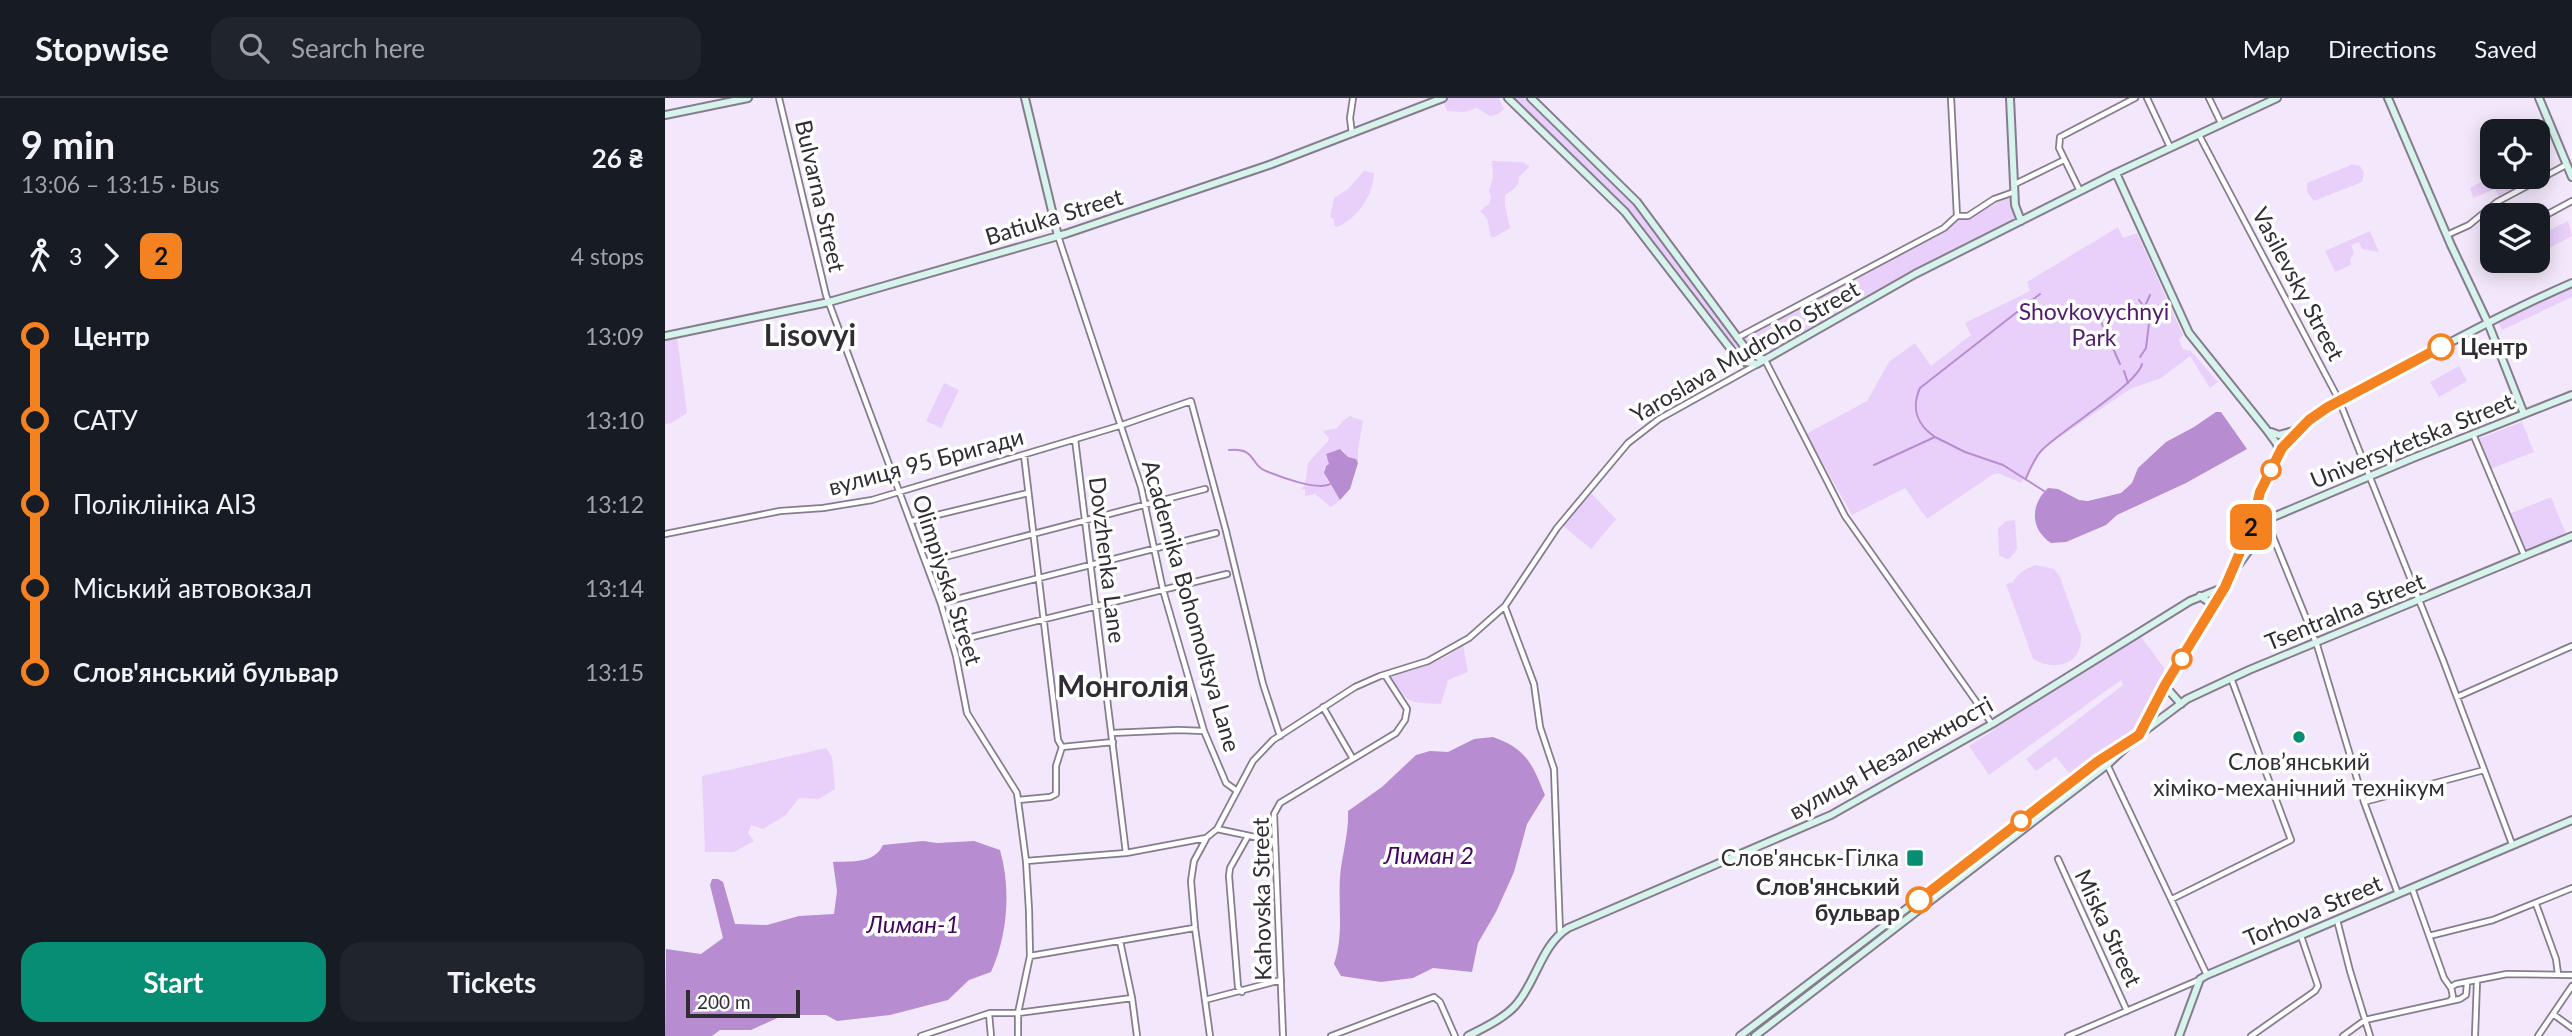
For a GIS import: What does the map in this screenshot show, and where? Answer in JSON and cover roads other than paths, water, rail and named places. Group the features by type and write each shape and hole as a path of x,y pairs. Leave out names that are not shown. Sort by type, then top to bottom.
{"street":[{"path":"665,115 744,98"},
{"name":"Bulvarna Street","path":"779,98 829,302"},
{"path":"1025,98 1058,236"},
{"path":"1352,134 1350,118 1353,98"},
{"name":"Batiuka Street","path":"665,336 829,302 1058,236 1269,165 1443,98"},
{"path":"1508,98 1626,212 1740,361 1757,364"},
{"path":"1531,98 1637,202 1749,354 1765,359 1845,516 1992,724"},
{"path":"1951,98 1957,216"},
{"path":"2010,98 2015,205 2021,221"},
{"path":"2080,191 2058,144 2060,137 2135,98"},
{"path":"2147,98 2171,147"},
{"path":"2209,98 2221,123"},
{"name":"Yaroslava Mudroho Street","path":"1206,838 1217,828 1253,761 1280,736 1364,683 1443,654 1469,638 1505,606 1557,528 1627,443 1659,419 1915,274 2116,173 2277,98"},
{"path":"2388,98 2524,414"},
{"path":"2539,98 2572,177"},
{"name":"Vasilevsky Street","path":"2199,134 2339,400 2457,697 2512,844"},
{"path":"1737,338 1944,228 1957,216 1968,216 2064,160"},
{"path":"2447,236 2469,225 2497,202 2566,165"},
{"path":"2116,173 2189,332 2266,429 2277,444 2279,453"},
{"path":"2550,213 2572,201"},
{"name":"Academika Bohomoltsya Lane","path":"1058,236 1145,505 1163,590 1204,731 1226,783 1237,790"},
{"path":"2139,735 2165,685 2225,587 2253,522 2260,492 2279,453 2300,429 2339,400 2487,323 2572,283"},
{"name":"Olimpiyska Street","path":"829,302 941,603 967,713 1017,793 1018,800"},
{"name":"Universytetska Street","path":"2266,521 2572,395"},
{"name":"вулиця 95 Бригади","path":"665,534 780,511 823,508 872,500 1119,426 1191,401 1263,684 1280,736"},
{"path":"2266,429 2279,435 2300,429"},
{"path":"2473,434 2524,555"},
{"name":"Dovzhenka Lane","path":"1075,439 1126,853"},
{"path":"1018,1036 1018,1013 1030,956 1026,861 1018,800 1056,794 1056,766 1062,747 1058,740 1024,455"},
{"path":"926,562 1205,489"},
{"path":"2260,492 2262,511 2316,642 2364,802 2398,894"},
{"path":"912,522 1028,493"},
{"path":"2225,587 2267,527 2266,521 2260,517 2253,522"},
{"path":"2253,522 2254,528 2274,540"},
{"path":"941,603 1216,533"},
{"name":"Tsentralna Street","path":"1755,1036 2181,704 2231,678 2572,536"},
{"path":"952,642 1227,574"},
{"name":"вулиця Незалежності","path":"1560,933 1620,904 1831,815 1992,724 2190,601 2225,587"},
{"path":"2205,597 2218,600"},
{"path":"2205,597 2211,612"},
{"path":"1468,1036 1515,1006 1560,933 1554,769 1540,727 1534,684 1505,606"},
{"path":"2457,697 2572,646"},
{"name":"Kahovska Street","path":"1283,1036 1274,814 1280,803 1396,733 1405,720 1405,705 1385,675"},
{"path":"2172,899 2291,840 2231,678"},
{"path":"2165,685 2181,704"},
{"path":"1323,707 1353,759"},
{"path":"1112,733 1204,731"},
{"path":"1062,747 1112,742"},
{"path":"2106,761 2207,975"},
{"name":"Tsentralna Street","path":"1740,1036 2106,761"},
{"path":"2364,802 2484,770"},
{"name":"Torhova Street","path":"2068,1036 2572,820"},
{"path":"1217,828 1274,841"},
{"path":"1242,992 1238,987 1229,876 1230,868 1248,836"},
{"path":"1026,861 1126,853 1206,838"},
{"path":"1206,838 1194,861 1192,872 1195,928 1210,1036"},
{"name":"Miska Street","path":"2057,859 2127,1011"},
{"path":"2411,888 2444,978 2453,986 2453,997 2449,1002"},
{"path":"2429,936 2493,920 2572,888"},
{"path":"2536,904 2556,958 2558,974"},
{"path":"2337,920 2370,1036"},
{"path":"1030,956 1195,928"},
{"path":"2251,1036 2315,991 2318,986 2301,936"},
{"path":"1120,942 1137,1036"},
{"path":"2453,986 2507,974 2572,975"},
{"path":"2179,1036 2200,979"},
{"path":"1205,1000 1281,980"},
{"path":"2475,1036 2477,981"},
{"path":"2343,1036 2365,1020 2464,997 2466,983"},
{"path":"2538,1036 2570,993 2572,986"},
{"path":"1331,1036 1434,997 1440,1002 1455,1036"},
{"path":"921,1036 989,1014 1018,1013 1132,998"},
{"path":"989,1014 991,1036"},
{"path":"2553,1014 2572,1028"}],"water":[{"path":"2216,412 2221,412 2247,449 2186,483 2117,515 2106,525 2066,542 2051,543 2039,531 2036,509 2048,488 2058,489 2079,500 2088,501 2121,493 2132,483 2138,468 2166,442"},
{"path":"1340,449 1358,463 1350,489 1340,500 1324,473 1329,464 1326,454"},
{"name":"Лиман 2","path":"1493,737 1521,752 1545,795 1527,824 1514,872 1478,943 1472,972 1433,968 1413,978 1381,982 1341,976 1334,964 1339,942 1340,877 1348,811 1382,787 1416,755 1430,751 1448,752 1474,739"},
{"name":"Лиман-1","path":"923,841 974,841 1000,850 1006,880 1006,911 1001,943 991,972 969,980 948,1000 890,1015 837,1021 826,1015 784,1015 751,1030 720,1030 712,1036 665,1036 666,949 701,954 723,938 710,885 712,879 723,882 735,924 767,925 799,916 834,914 837,891 833,862 855,861 874,856 883,845"}],"waterway":[{"path":"1935,437 1917,416 1916,402 1920,388 2040,294"},
{"path":"2145,306 2150,295"},
{"path":"2139,300 2145,308"},
{"path":"2100,319 2120,364"},
{"path":"2140,357 2146,348 2149,323"},
{"path":"2026,478 2042,450 2127,383 2142,364"},
{"path":"2124,371 2128,383"},
{"path":"1874,465 1935,437 1965,452 2003,465 2044,491"},
{"path":"1229,450 1244,451 1261,469 1289,480 1317,486 1330,484"}],"place":[{"name":"Центр","path":"2441,347"},
{"name":"Слов’янський хіміко-механічний технікум","path":"2299,737"},
{"name":"Слов'янськ-Гілка","path":"1915,858"},
{"name":"Слов'янський бульвар","path":"1919,900"}],"district":[{"name":"Lisovyi","path":"810,336"},
{"name":"Монголія","path":"1123,687"}],"park label":[{"name":"Shovkovychnyi Park","path":"2094,325"}]}
